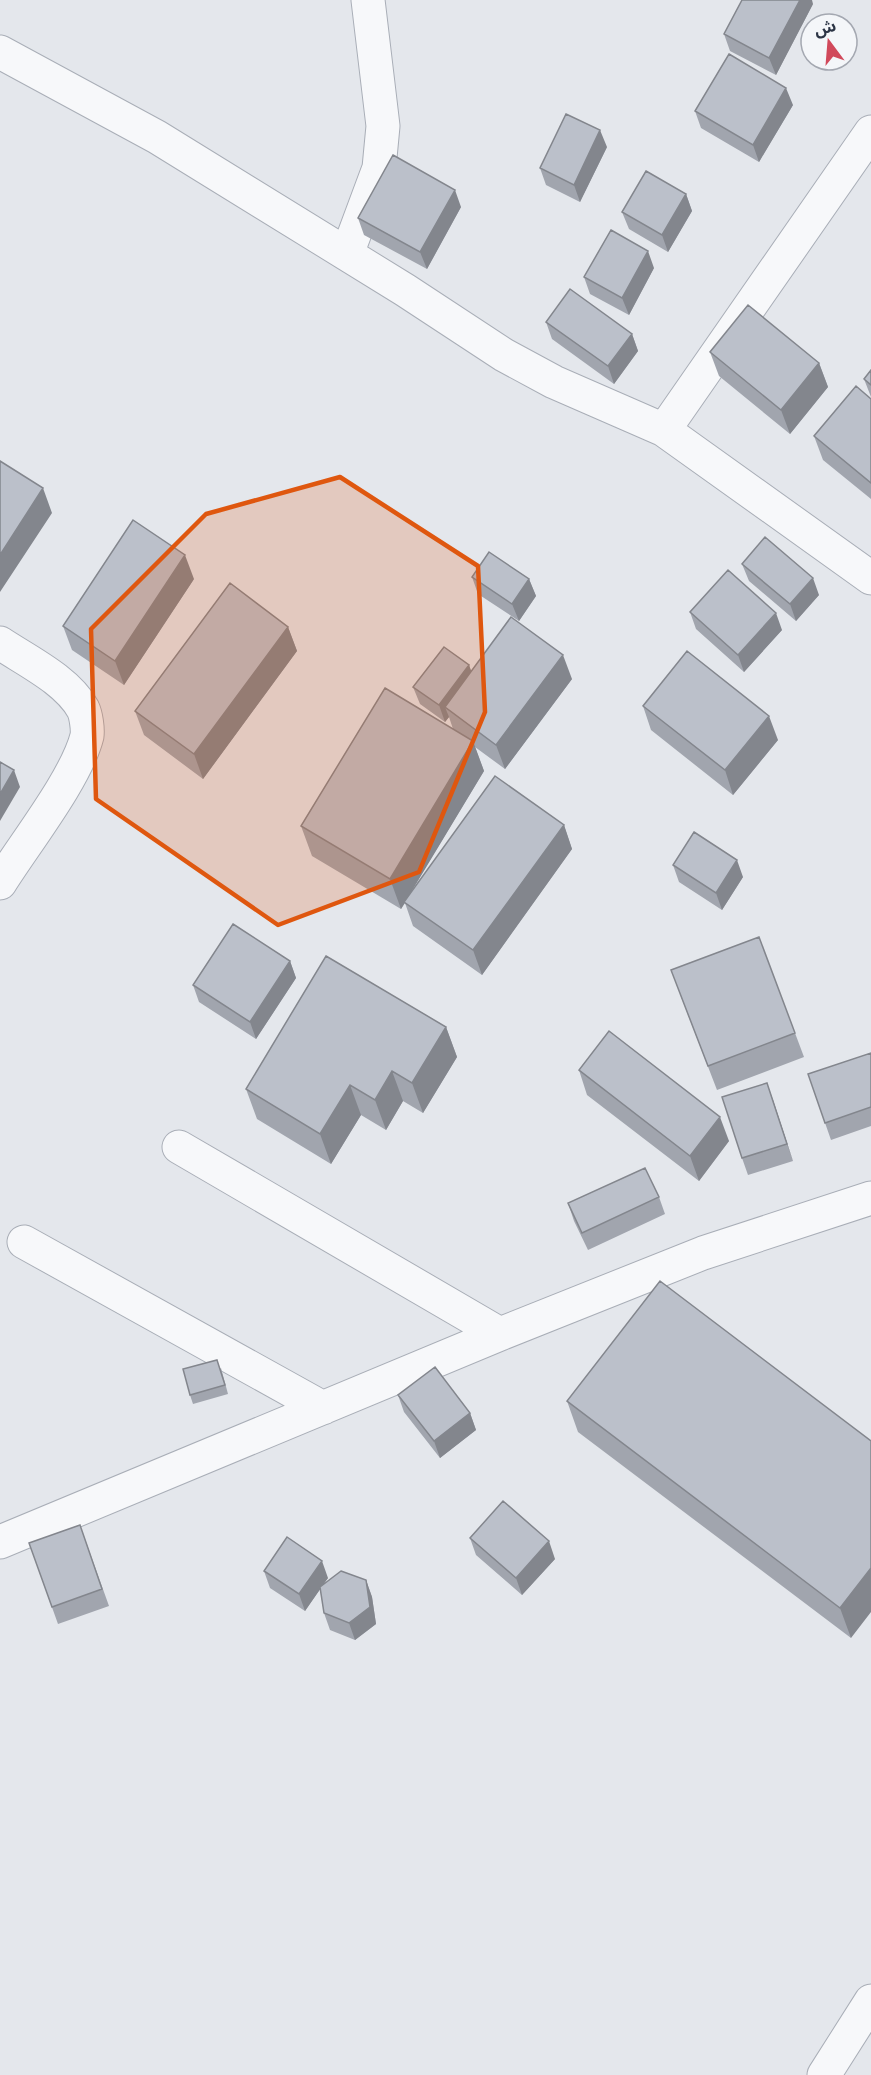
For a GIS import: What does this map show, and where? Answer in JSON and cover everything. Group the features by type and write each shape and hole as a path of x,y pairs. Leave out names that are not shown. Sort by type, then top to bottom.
{"street":[{"path":"347,254 379,168 380,158 382,116 368,0"},
{"path":"0,52 157,137 347,254 504,355 554,382 664,430 871,578"},
{"path":"664,430 871,132"},
{"path":"0,643 70,693 84,710 87,734 78,758 54,800 0,883"},
{"path":"179,1147 500,1334"},
{"path":"0,1542 500,1334 703,1253 871,1198"},
{"path":"24,1242 323,1408"},
{"path":"824,2075 871,2001"}],"highlighted area":[{"path":"340,477 478,566 485,712 419,872 278,925 96,799 91,629 206,514"}],"building":[{"path":"742,0 800,0 769,58 724,34"},
{"path":"729,54 786,88 753,145 695,111"},
{"path":"566,114 600,130 574,185 540,168"},
{"path":"393,155 455,190 420,252 358,218"},
{"path":"646,171 686,194 662,235 622,212"},
{"path":"611,230 648,251 622,298 584,277"},
{"path":"570,289 632,334 608,366 546,322"},
{"path":"748,305 819,363 781,410 710,352"},
{"path":"871,370 871,385 864,379"},
{"path":"856,386 871,399 871,483 814,436"},
{"path":"0,461 43,488 0,555"},
{"path":"133,520 185,555 115,661 63,626"},
{"path":"765,537 813,578 790,604 742,564"},
{"path":"489,552 529,579 512,604 472,577"},
{"path":"728,570 776,613 738,655 690,612"},
{"path":"230,583 288,627 194,754 135,711"},
{"path":"511,617 563,655 496,745 445,707"},
{"path":"444,647 469,665 439,705 413,687"},
{"path":"687,651 769,716 725,770 643,706"},
{"path":"385,688 473,741 390,879 301,826"},
{"path":"0,762 14,770 0,794"},
{"path":"495,776 564,825 473,950 404,902"},
{"path":"694,832 737,860 716,893 673,865"},
{"path":"233,924 290,961 250,1022 193,985"},
{"path":"759,937 795,1033 708,1066 671,970"},
{"path":"326,956 446,1027 412,1083 392,1071 375,1100 350,1085 320,1134 246,1089"},
{"path":"609,1031 720,1117 690,1156 579,1070"},
{"path":"871,1053 871,1107 825,1123 808,1074"},
{"path":"767,1083 787,1144 742,1158 722,1097"},
{"path":"645,1168 659,1197 582,1233 568,1203"},
{"path":"660,1281 871,1441 871,1568 840,1608 567,1401"},
{"path":"217,1360 225,1385 190,1395 183,1369"},
{"path":"435,1367 470,1413 434,1441 398,1395"},
{"path":"503,1501 549,1541 516,1578 470,1538"},
{"path":"80,1525 102,1589 52,1607 29,1543"},
{"path":"287,1537 322,1561 299,1594 264,1571"},
{"path":"341,1571 366,1580 370,1607 349,1623 324,1613 320,1587"}]}
